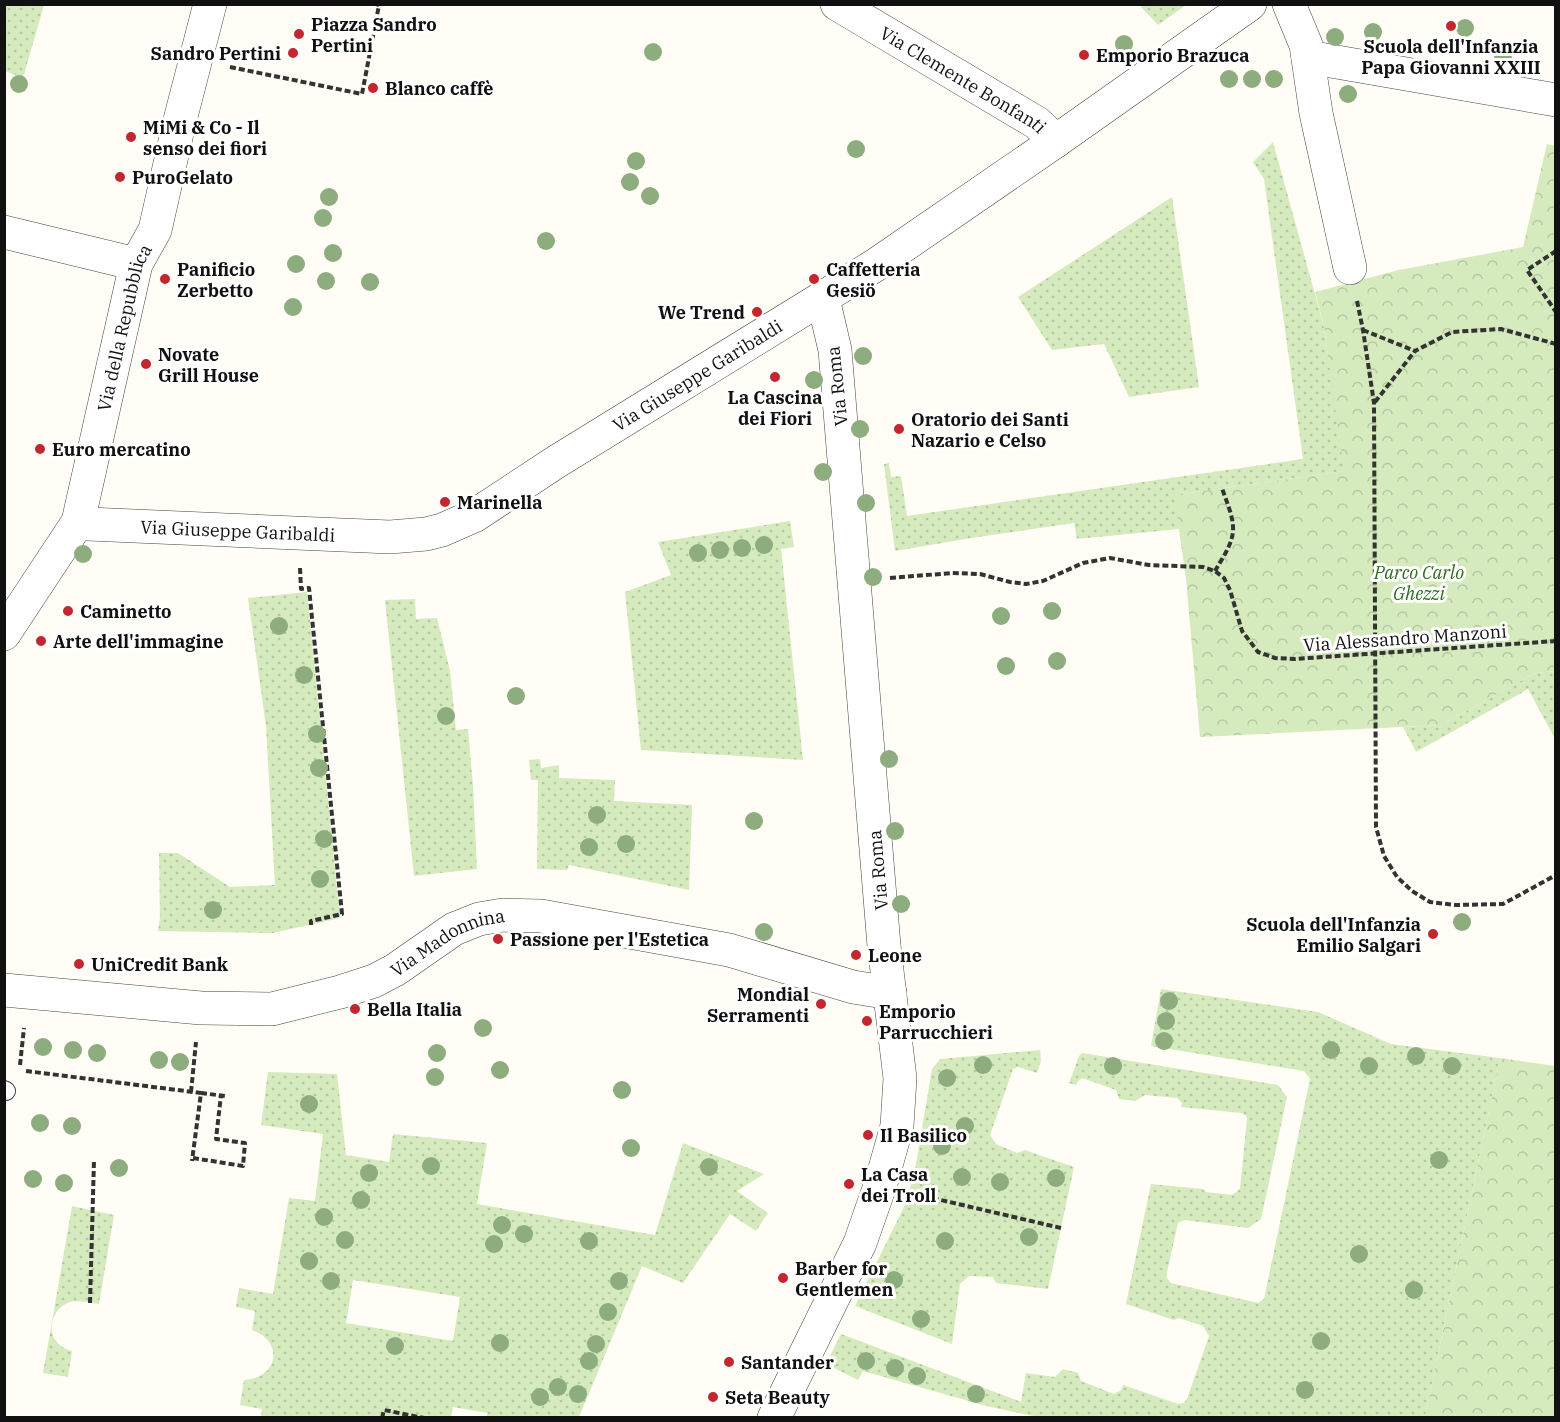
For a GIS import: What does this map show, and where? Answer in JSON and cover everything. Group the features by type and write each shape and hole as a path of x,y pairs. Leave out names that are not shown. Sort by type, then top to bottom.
{"street":[{"name":"Via della Repubblica","path":"4,634 78,522 136,264 155,230 210,4"},
{"name":"Via Clemente Bonfanti","path":"837,4 1037,123 1056,141"},
{"name":"Via Giuseppe Garibaldi","path":"78,522 390,537 426,534 442,530 474,516 874,266 1250,4"},
{"path":"1289,4 1306,45 1316,113 1350,268"},
{"path":"1308,57 1556,100"},
{"path":"4,232 136,264"},
{"name":"Via Roma","path":"774,1418 860,1243 881,1183 897,1126 900,1078 884,946 835,350 823,299"},
{"name":"Via Madonnina","path":"4,990 201,1008 272,1009 374,981 395,970 453,929 479,919 503,915 541,916 589,923 729,950 853,987 890,993"}],"path":[{"path":"196,60 362,94 379,5 376,4"},
{"path":"1555,312 1527,270 1556,251"},
{"path":"1350,268 1363,330 1374,403 1376,826 1384,856 1397,878 1412,891 1430,902 1456,905 1503,904 1556,875"},
{"path":"1374,403 1415,351 1452,332 1502,329 1556,344"},
{"path":"1363,330 1415,351"},
{"path":"854,582 952,573 980,574 1026,584 1042,581 1083,563 1110,558 1149,565 1203,567 1215,571 1229,546 1233,531 1222,488"},
{"path":"300,559 301,589 309,588 342,914 311,921 311,925"},
{"name":"Via Alessandro Manzoni","path":"1215,571 1224,578 1230,590 1242,631 1258,652 1275,658 1293,659 1556,641"},
{"path":"24,1022 20,1070 223,1095 216,1139 245,1143 243,1166 192,1160 201,1093"},
{"path":"191,1092 197,1035"},
{"path":"90,1303 94,1160"},
{"path":"909,1193 1061,1228"},
{"path":"382,1418 384,1410 424,1418"}],"green space":[{"path":"4,5 44,5 23,78 5,71"},
{"path":"1143,5 1186,5 1158,25 1141,7"},
{"path":"1273,142 1324,327 1345,471 1175,495 1179,529 1077,539 1074,523 895,551 884,464 889,463 891,477 901,476 907,516 1303,459 1264,179 1253,162"},
{"name":"Parco Carlo Ghezzi","path":"1547,144 1555,146 1555,671 1535,673 1441,725 1200,737 1186,579 1174,495 1344,471 1324,327 1315,292 1399,270 1523,247"},
{"path":"1172,197 1199,387 1129,397 1104,344 1052,350 1018,297"},
{"path":"790,521 794,547 781,549 803,760 641,750 625,592 671,575 658,542"},
{"path":"307,592 340,918 273,933 158,931 160,918 159,853 178,853 230,887 275,885 266,726 248,598"},
{"path":"415,599 416,619 437,618 450,671 456,730 468,729 477,869 414,876 385,600"},
{"path":"1555,671 1555,739 1528,689 1416,752 1403,727 1441,725 1535,673"},
{"path":"540,759 541,768 559,765 559,778 615,780 614,801 692,805 689,890 569,865 567,870 537,869 538,780 531,780 529,760"},
{"path":"1161,989 1318,1012 1391,1044 1500,1058 1425,1417 1038,1417 986,1406 863,1371 858,1380 826,1364 841,1334 1021,1402 1026,1373 1055,1377 1063,1369 1078,1373 1081,1381 1114,1394 1121,1390 1123,1385 1178,1404 1184,1403 1209,1336 1203,1326 1179,1318 1174,1320 1126,1304 1151,1184 1203,1189 1206,1192 1232,1195 1240,1189 1246,1115 1181,1107 1182,1103 1177,1098 1145,1095 1135,1101 1119,1099 1116,1090 1082,1078 1076,1085 1069,1083 1079,1056 1082,1053 1278,1085 1287,1097 1261,1219 1248,1228 1184,1220 1178,1223 1166,1277 1171,1283 1258,1303 1264,1299 1310,1079 1304,1071 1151,1046"},
{"path":"1040,1050 1041,1061 1037,1073 1018,1067 1013,1069 990,1135 996,1144 1017,1153 1025,1150 1074,1167 1048,1289 996,1283 993,1277 969,1276 960,1284 952,1344 855,1306 903,1209 914,1176 932,1069 940,1059"},
{"path":"1500,1058 1555,1066 1555,1417 1425,1417"},
{"path":"268,1072 337,1074 346,1155 389,1162 393,1134 487,1143 477,1204 655,1235 683,1143 764,1174 737,1191 768,1213 756,1231 730,1214 683,1283 642,1266 579,1417 487,1417 487,1413 453,1407 451,1417 261,1417 262,1409 240,1405 244,1380 264,1373 273,1359 273,1351 263,1336 252,1330 255,1311 236,1307 239,1288 273,1294 289,1198 315,1201 323,1134 261,1125","holes":["353,1280 460,1297 453,1341 346,1323"]},
{"path":"72,1206 114,1215 99,1304 70,1302 60,1308 53,1318 53,1336 61,1346 72,1351 68,1377 43,1373"}],"place":[{"name":"Scuola dell'Infanzia Papa Giovanni XXIII","path":"1451,26"},
{"name":"Piazza Sandro Pertini","path":"299,34"},
{"name":"Sandro Pertini","path":"293,53"},
{"name":"Emporio Brazuca","path":"1084,55"},
{"name":"Blanco caffè","path":"373,88"},
{"name":"MiMi & Co - Il senso dei fiori","path":"131,137"},
{"name":"PuroGelato","path":"120,177"},
{"name":"Panificio Zerbetto","path":"165,279"},
{"name":"Caffetteria Gesiö","path":"814,279"},
{"name":"We Trend","path":"757,312"},
{"name":"Novate Grill House","path":"146,364"},
{"name":"La Cascina dei Fiori","path":"775,377"},
{"name":"Oratorio dei Santi Nazario e Celso","path":"899,429"},
{"name":"Euro mercatino","path":"40,449"},
{"name":"Marinella","path":"445,502"},
{"name":"Caminetto","path":"68,611"},
{"name":"Arte dell'immagine","path":"41,641"},
{"name":"Scuola dell'Infanzia Emilio Salgari","path":"1433,934"},
{"name":"Passione per l'Estetica","path":"498,939"},
{"name":"Leone","path":"856,955"},
{"name":"UniCredit Bank","path":"79,964"},
{"name":"Mondial Serramenti","path":"821,1004"},
{"name":"Bella Italia","path":"355,1009"},
{"name":"Emporio Parrucchieri","path":"867,1021"},
{"name":"Il Basilico","path":"868,1135"},
{"name":"La Casa dei Troll","path":"849,1184"},
{"name":"Barber for Gentlemen","path":"783,1278"},
{"name":"Santander","path":"729,1362"},
{"name":"Seta Beauty","path":"713,1397"}]}
